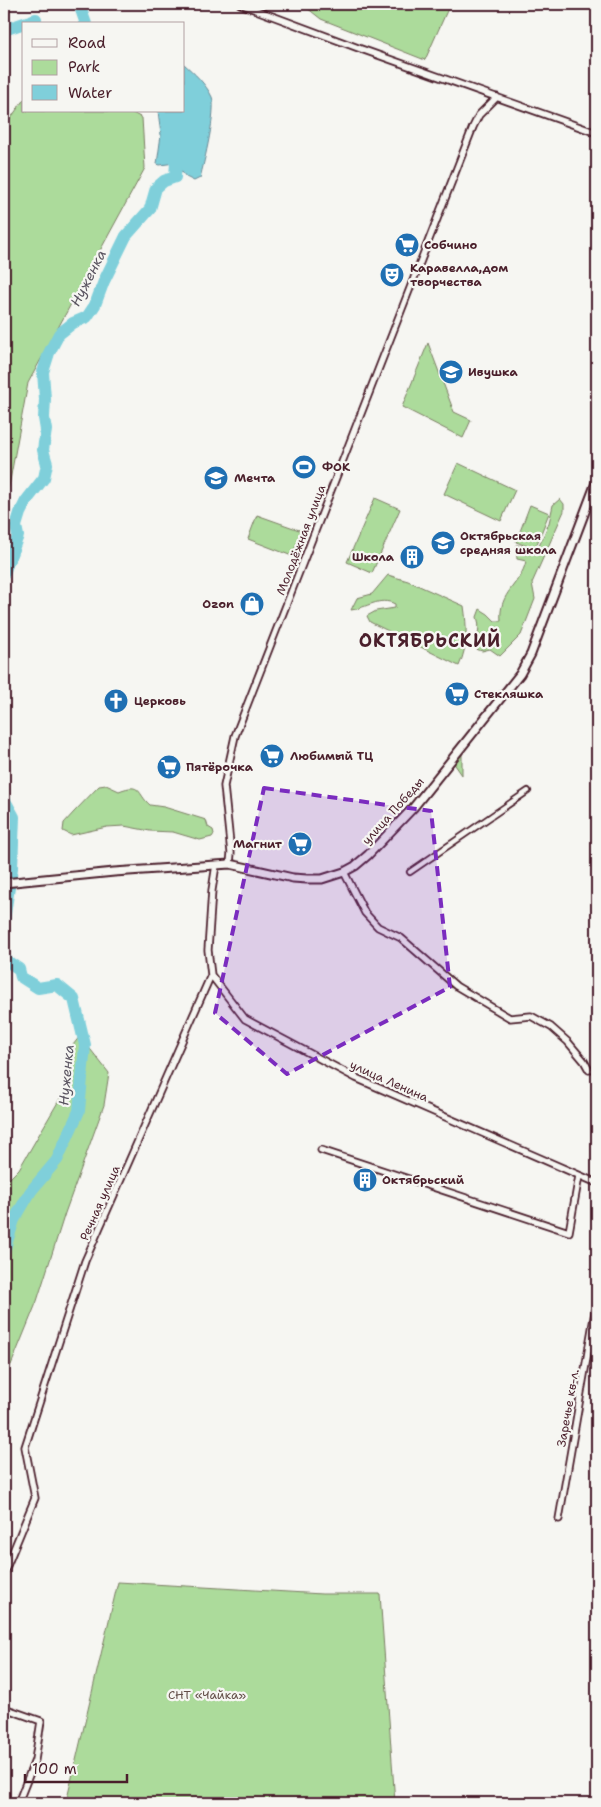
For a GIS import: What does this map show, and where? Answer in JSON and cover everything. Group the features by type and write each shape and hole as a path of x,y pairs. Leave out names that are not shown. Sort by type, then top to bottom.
{"street":[{"path":"240,4 597,133"},
{"name":"Молодёжная улица","path":"230,864 224,786 235,736 473,127 479,115 497,97"},
{"name":"улица Победы","path":"4,883 114,872 230,864 293,878 322,879 356,866 413,808 520,674 531,654 597,480"},
{"path":"410,872 528,791"},
{"path":"211,975 208,950 212,890 216,865"},
{"path":"344,872 365,913 378,927 401,938 456,986 510,1018 532,1016 551,1027 568,1042 589,1070"},
{"name":"улица Ленина","path":"211,975 245,1019 356,1078 597,1183"},
{"name":"Речная улица","path":"4,1573 35,1498 26,1446 85,1261 211,975"},
{"path":"321,1150 569,1232 579,1176"},
{"name":"Заречье кв-л.","path":"559,1519 597,1300"},
{"path":"4,1708 41,1722 35,1760 18,1803"}],"highlighted area":[{"path":"264,788 431,811 450,987 287,1074 215,1013"}],"green space":[{"path":"302,4 450,4 425,60 321,19"},
{"path":"22,102 22,112 131,112 142,118 145,168 28,383 7,497 4,499 4,128"},
{"path":"428,343 454,412 471,420 463,438 402,407"},
{"path":"458,463 515,490 501,521 444,494"},
{"path":"375,498 400,509 372,573 347,562"},
{"path":"560,499 564,504 564,511 532,583 535,599 521,635 500,656 490,649 482,651 476,649 479,629 477,617 480,609 495,621 501,621 503,603 520,576 526,561 517,559 516,545 523,546 527,553 537,551 549,523 553,505"},
{"path":"530,505 549,513 535,549 516,542"},
{"path":"257,515 302,531 292,556 248,539"},
{"path":"388,575 408,581 464,606 466,636 459,666 370,622 367,616 376,611 395,608 395,604 384,601 351,610 357,598 372,594"},
{"path":"462,750 462,775 453,762"},
{"path":"106,785 119,791 135,789 150,805 164,807 206,820 208,827 213,830 214,834 212,837 200,840 173,832 150,831 124,826 107,827 71,835 63,831 64,823 74,812 99,786"},
{"path":"80,1036 109,1073 104,1105 65,1213 37,1301 11,1365 4,1373 4,1184 19,1169 65,1090 73,1045"},
{"name":"СНТ «Чайка»","path":"118,1582 322,1594 380,1594 395,1803 66,1803"}],"water":[{"path":"185,65 206,88 212,97 213,104 207,149 200,178 194,181 186,177 175,163 157,164 161,135 158,112 185,112"}],"waterway":[{"name":"Нуженка","path":"79,4 85,22"},
{"name":"Нуженка","path":"27,22 36,19"},
{"name":"Нуженка","path":"4,30 22,24"},
{"name":"Нуженка","path":"4,573 18,536 16,526 20,513 26,501 44,478 47,464 43,450 46,430 43,372 49,353 59,334 73,323 87,317 95,305 104,281 126,236 150,209 156,188 164,181 175,177 177,148"},
{"name":"Нуженка","path":"4,799 14,817 12,868 4,920"},
{"name":"Нуженка","path":"4,959 19,969 21,977 38,988 57,985 74,999 85,1045 79,1111 57,1160 31,1191 14,1220 4,1251"}],"place":[{"name":"Собчино","path":"407,245"},
{"name":"Каравелла,дом творчества","path":"392,275"},
{"name":"Ивушка","path":"451,372"},
{"name":"ФОК","path":"304,467"},
{"name":"Мечта","path":"216,478"},
{"name":"Октябрьская средняя школа","path":"443,543"},
{"name":"Школа","path":"412,557"},
{"name":"Ozon","path":"252,604"},
{"name":"Стекляшка","path":"457,694"},
{"name":"Церковь","path":"116,701"},
{"name":"Любимый ТЦ","path":"272,756"},
{"name":"Пятёрочка","path":"169,767"},
{"name":"Магнит","path":"300,844"},
{"name":"Октябрьский","path":"365,1180"}],"district":[{"name":"ОКТЯБРЬСКИЙ","path":"430,641"}]}
